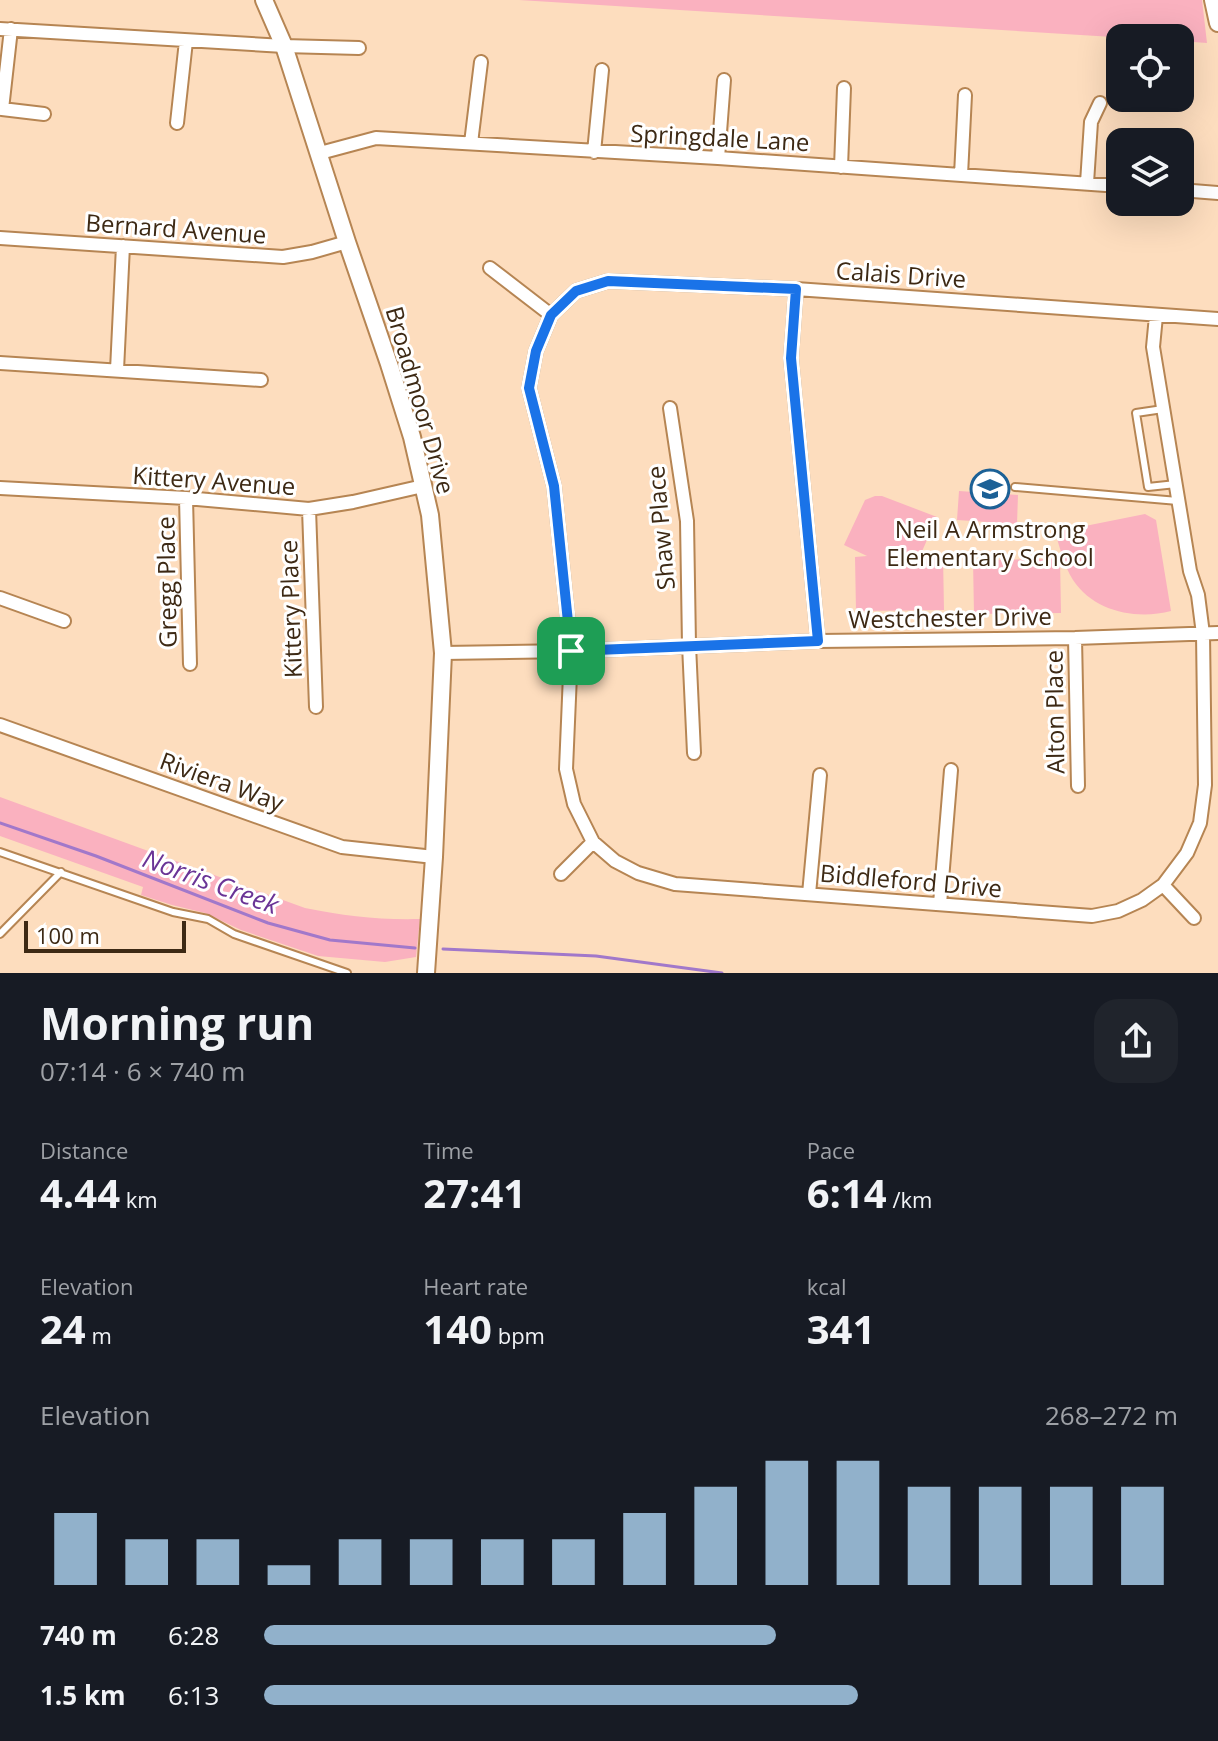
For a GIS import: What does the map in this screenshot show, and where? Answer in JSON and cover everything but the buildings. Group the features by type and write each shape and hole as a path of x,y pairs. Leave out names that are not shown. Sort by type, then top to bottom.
{"street":[{"name":"Broadmoor Drive","path":"264,0 284,46 412,437 430,515 443,653 426,973"},
{"path":"1213,0 1218,23"},
{"path":"44,114 2,109 6,29 359,48"},
{"path":"177,123 186,41"},
{"path":"471,143 481,62"},
{"path":"594,152 602,70"},
{"path":"718,158 724,80"},
{"path":"841,167 844,88"},
{"path":"961,175 965,95"},
{"path":"1087,183 1091,122 1100,103"},
{"name":"Springdale Lane","path":"320,153 376,138 1106,185"},
{"path":"1194,191 1218,193"},
{"name":"Bernard Avenue","path":"0,238 283,257 347,242"},
{"path":"117,370 123,246"},
{"path":"490,268 551,315"},
{"name":"Calais Drive","path":"571,651 554,486 529,388 536,351 551,315 576,291 608,281 796,289 1218,319"},
{"path":"796,289 791,358 818,641"},
{"name":"Biddleford Drive","path":"571,651 566,769 574,804 593,842 615,861 638,873 675,884 1092,916 1118,911 1142,900 1163,885 1187,853 1200,823 1205,785 1203,634 1153,347 1156,316"},
{"path":"0,363 261,380"},
{"name":"Shaw Place","path":"670,408 687,521 694,753"},
{"name":"Kittery Avenue","path":"0,488 186,498 309,509 423,486"},
{"name":"Gregg Place","path":"186,498 190,664"},
{"name":"Kittery Place","path":"309,509 316,707"},
{"path":"0,598 64,621"},
{"name":"Westchester Drive","path":"443,653 1218,633"},
{"name":"Alton Place","path":"1075,638 1078,786"},
{"name":"Riviera Way","path":"0,725 342,847 434,857"},
{"path":"940,904 951,770"},
{"path":"809,894 820,775"},
{"path":"561,874 593,842"},
{"path":"1163,885 1194,918"}],"lane":[{"path":"1163,409 1136,413 1148,487 1176,484"},
{"path":"1015,487 1178,501"},
{"path":"0,852 173,912 208,919 234,934 347,973"},
{"path":"0,934 61,872"}],"shaded area":[{"path":"519,0 1202,0 1207,43 1194,42 1194,24 1106,24 1106,37"},
{"path":"959,491 1018,495 1017,524 957,520"},
{"path":"875,496 937,517 920,556 943,556 944,610 856,611 855,557 867,556 844,545 865,500"},
{"path":"1145,514 1156,520 1171,611 1131,614 1092,600 1073,580 1055,532"},
{"path":"1060,559 1061,613 974,614 973,560"},
{"path":"0,797 305,908 362,917 420,919 416,957 385,962 318,956 241,930 205,913 141,895 143,887 0,836"}],"waterway":[{"name":"Norris Creek","path":"0,823 96,856 268,923 330,940 415,948"},
{"name":"Norris Creek","path":"443,949 596,956 722,973"}],"place":[{"name":"Neil A Armstrong Elementary School","path":"990,489"}],"route":[{"path":"608,281 796,289 791,358 818,641 571,651 554,486 529,388 536,351 551,315 576,291 608,281"}]}
